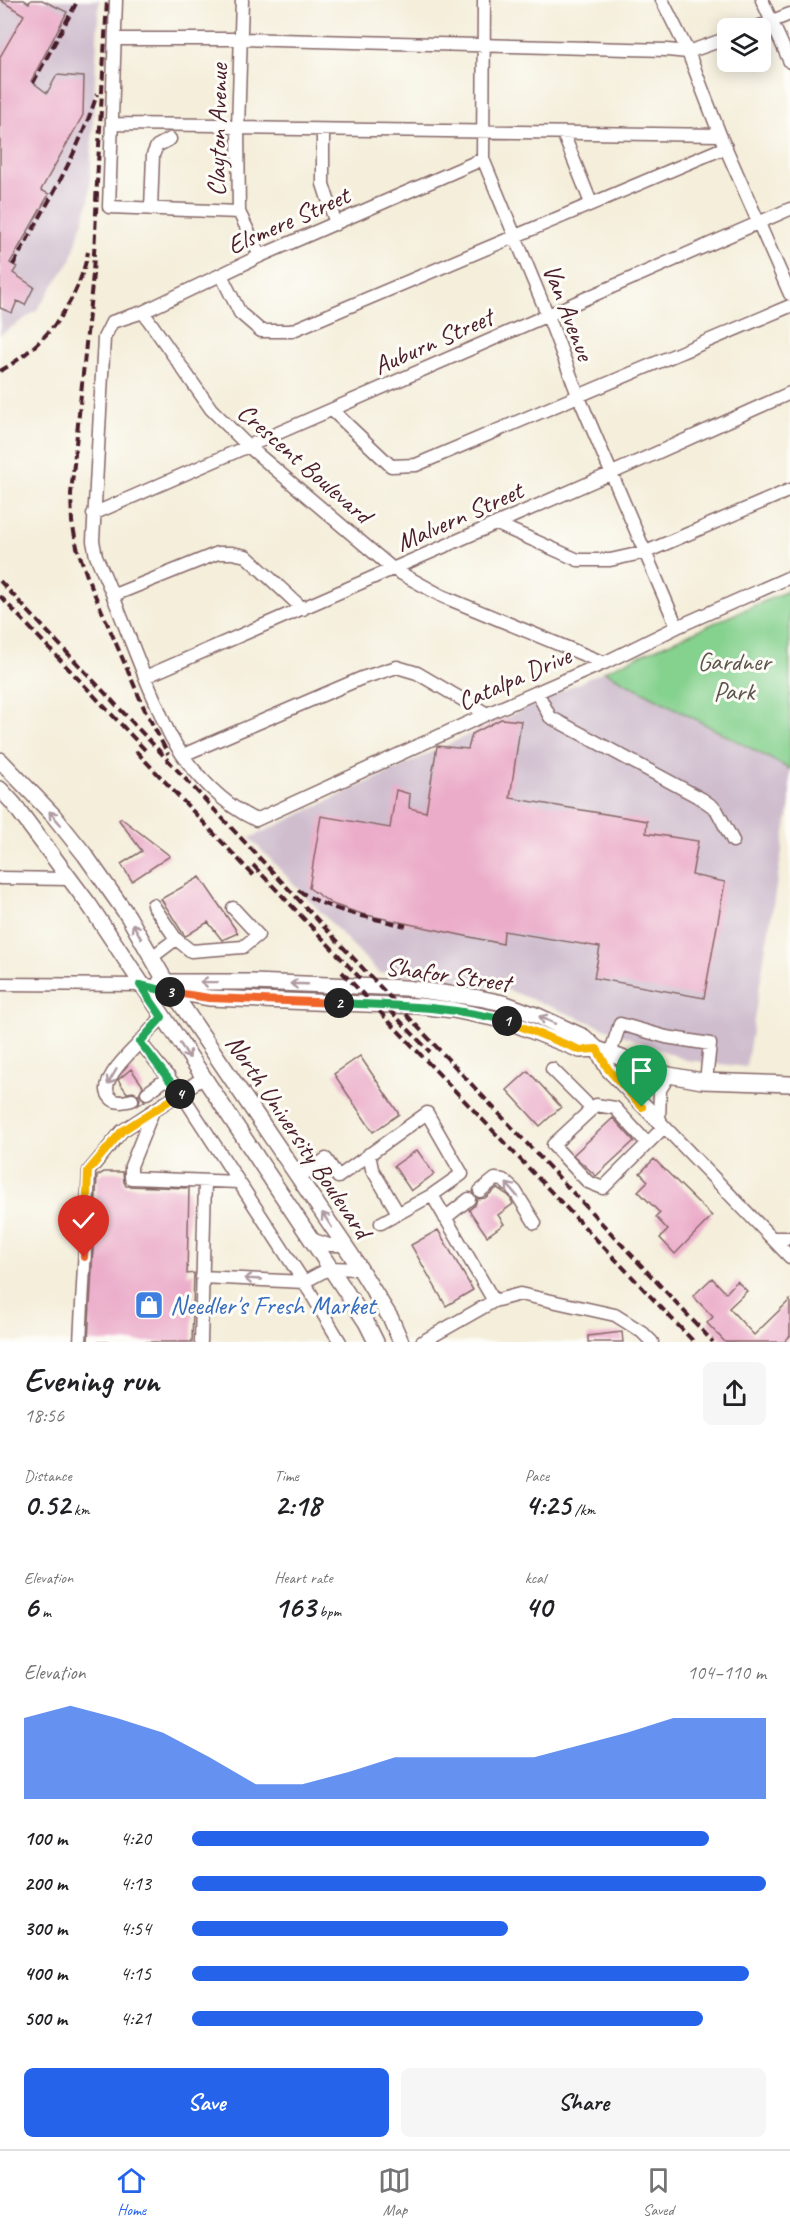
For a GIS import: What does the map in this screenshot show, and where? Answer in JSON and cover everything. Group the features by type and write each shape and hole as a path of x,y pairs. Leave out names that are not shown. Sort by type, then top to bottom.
{"main road":[{"name":"North University Boulevard","path":"0,760 53,815 85,855 128,916 170,987 344,1245 391,1319 401,1342"},
{"path":"0,789 70,879 366,1322 376,1342"},
{"name":"Shafor Street","path":"140,985 170,987 252,982 405,988 479,998 538,1016 584,1037 604,1052"},
{"name":"Shafor Street","path":"170,987 209,998 419,1006 453,1010 507,1021 580,1050 604,1052"},
{"path":"196,1026 199,1011 209,998"},
{"path":"604,1052 669,1075 706,1082 790,1084"},
{"path":"604,1052 608,1069 642,1107 662,1124"}],"street":[{"path":"116,0 109,207 239,212"},
{"name":"Clayton Avenue","path":"242,0 238,128 239,212 260,256"},
{"name":"Van Avenue","path":"484,0 483,159 578,395 677,627"},
{"path":"662,0 688,52 723,141 790,294"},
{"path":"762,0 769,18"},
{"path":"790,14 771,23 790,62"},
{"path":"116,39 241,39 688,52 717,42"},
{"path":"112,124 218,125 238,128 322,130 563,133 723,141"},
{"path":"322,130 322,184 336,224"},
{"path":"563,133 591,202"},
{"path":"151,209 153,155 157,146 170,139"},
{"path":"220,274 240,313 261,331 291,331 591,202 723,141"},
{"name":"Elsmere Street","path":"93,514 104,338 112,322 143,312 260,256 483,159"},
{"name":"Auburn Street","path":"93,514 790,209"},
{"path":"332,410 391,466 416,465 790,306"},
{"name":"Crescent Boulevard","path":"143,312 211,409 248,446 393,569 442,596 604,663"},
{"name":"Malvern Street","path":"145,677 497,524 790,393"},
{"path":"497,524 578,560 610,560 645,552 790,490"},
{"path":"93,514 93,541 96,556 114,595 145,677 173,740 183,755 362,678 397,668 417,673 488,714"},
{"path":"114,595 218,553 231,553 246,556 303,609"},
{"name":"Catalpa Drive","path":"183,755 201,778 242,813 256,820 790,577"},
{"path":"537,692 550,717 716,809 733,841"},
{"path":"0,878 70,879"},
{"path":"153,905 176,939 191,951 243,947 258,935 233,908"},
{"path":"152,957 176,939"},
{"name":"Shafor Street","path":"0,984 140,985"},
{"path":"132,1100 118,1102 110,1097 106,1089 108,1078 162,1017"},
{"path":"604,1052 620,1024 710,1044 706,1082"},
{"path":"140,1042 181,1093 304,1282 340,1342"},
{"path":"552,1069 592,1109"},
{"path":"669,1075 660,1090 662,1124 790,1257"},
{"path":"147,1093 169,1077"},
{"path":"80,1342 88,1171 122,1131 203,1078"},
{"path":"647,1143 615,1108 596,1105 553,1145 588,1182 603,1188 647,1143 662,1124"},
{"path":"153,1111 130,1167 131,1178 239,1182"},
{"path":"299,1177 326,1159 338,1177 427,1113 462,1174 432,1195 381,1223"},
{"path":"369,1154 372,1169 398,1214"},
{"path":"480,1191 495,1179 503,1180 514,1191 535,1223"},
{"path":"201,1342 204,1181"},
{"path":"432,1195 494,1302"},
{"path":"445,1218 469,1199"},
{"path":"772,1238 790,1238"},
{"path":"311,1239 329,1245 344,1245"},
{"path":"202,1277 304,1282 330,1268 359,1269"},
{"path":"422,1342 494,1302 520,1294 615,1315 642,1332 652,1342"}],"shaded area":[{"path":"0,0 99,0 89,201 71,260 36,311 0,335"},
{"path":"604,671 790,769 790,803 746,1067 686,1060 508,990 379,973 250,838"}],"green space":[{"name":"Gardner Park","path":"790,590 790,769 604,671"}],"building":[{"path":"0,0 24,0 29,3 31,0 42,0 67,12 31,81 47,93 57,75 84,77 83,115 41,190 49,194 10,263 17,267 13,273 34,287 25,305 17,301 12,313 0,308 0,57 24,15"},
{"path":"501,719 521,721 510,798 647,821 646,833 698,841 692,875 725,882 704,998 594,978 600,947 504,931 503,944 362,914 332,904 309,888 321,816 390,828 396,790 410,794 409,808 426,812 437,746 468,749 472,734"},
{"path":"121,818 170,856 132,881 121,864 142,851 119,820"},
{"path":"200,877 238,933 222,940 208,922 186,936 184,935 161,899"},
{"path":"360,1056 399,1114 373,1132 334,1074"},
{"path":"131,1069 143,1086 139,1094 145,1101 138,1105 140,1099 138,1095 134,1092 127,1093 118,1080"},
{"path":"528,1071 561,1107 540,1126 507,1090"},
{"path":"613,1118 634,1141 596,1176 573,1155"},
{"path":"417,1150 434,1174 411,1191 394,1166"},
{"path":"654,1159 712,1216 675,1254 660,1238 668,1230 656,1217 660,1213 638,1191 648,1181 640,1173"},
{"path":"104,1172 123,1172 126,1186 189,1188 187,1274 194,1273 192,1342 88,1342 97,1176"},
{"path":"497,1188 509,1196 513,1204 498,1215 504,1224 487,1236 469,1210 475,1205 477,1199 485,1198"},
{"path":"438,1230 473,1290 446,1306 411,1245"},
{"path":"712,1278 726,1293 737,1281 747,1291 729,1308 754,1335 790,1300 790,1336 784,1342 725,1342 707,1323 713,1317 693,1296"},
{"path":"622,1332 623,1342 588,1342 588,1336"}],"railway":[{"path":"33,83 78,0"},
{"path":"96,201 107,0"},
{"path":"13,265 70,160 97,94"},
{"path":"97,193 93,274 71,494 72,522 77,547 88,579 144,708 168,754"},
{"path":"0,371 31,349 57,321 76,289 88,252"},
{"path":"0,581 713,1342"},
{"path":"0,596 148,753"},
{"path":"136,751 255,877"},
{"path":"253,865 360,978"},
{"path":"298,890 336,909 406,926"},
{"path":"342,972 694,1342"},
{"path":"380,1000 430,1052"}],"place":[{"name":"Needler's Fresh Market","path":"149,1305"}],"route":[{"path":"84,1257 88,1171 122,1131 181,1093 140,1042 162,1017 140,985 209,998 419,1006 484,1015 519,1025 580,1050 597,1049 608,1069 642,1107"}]}
